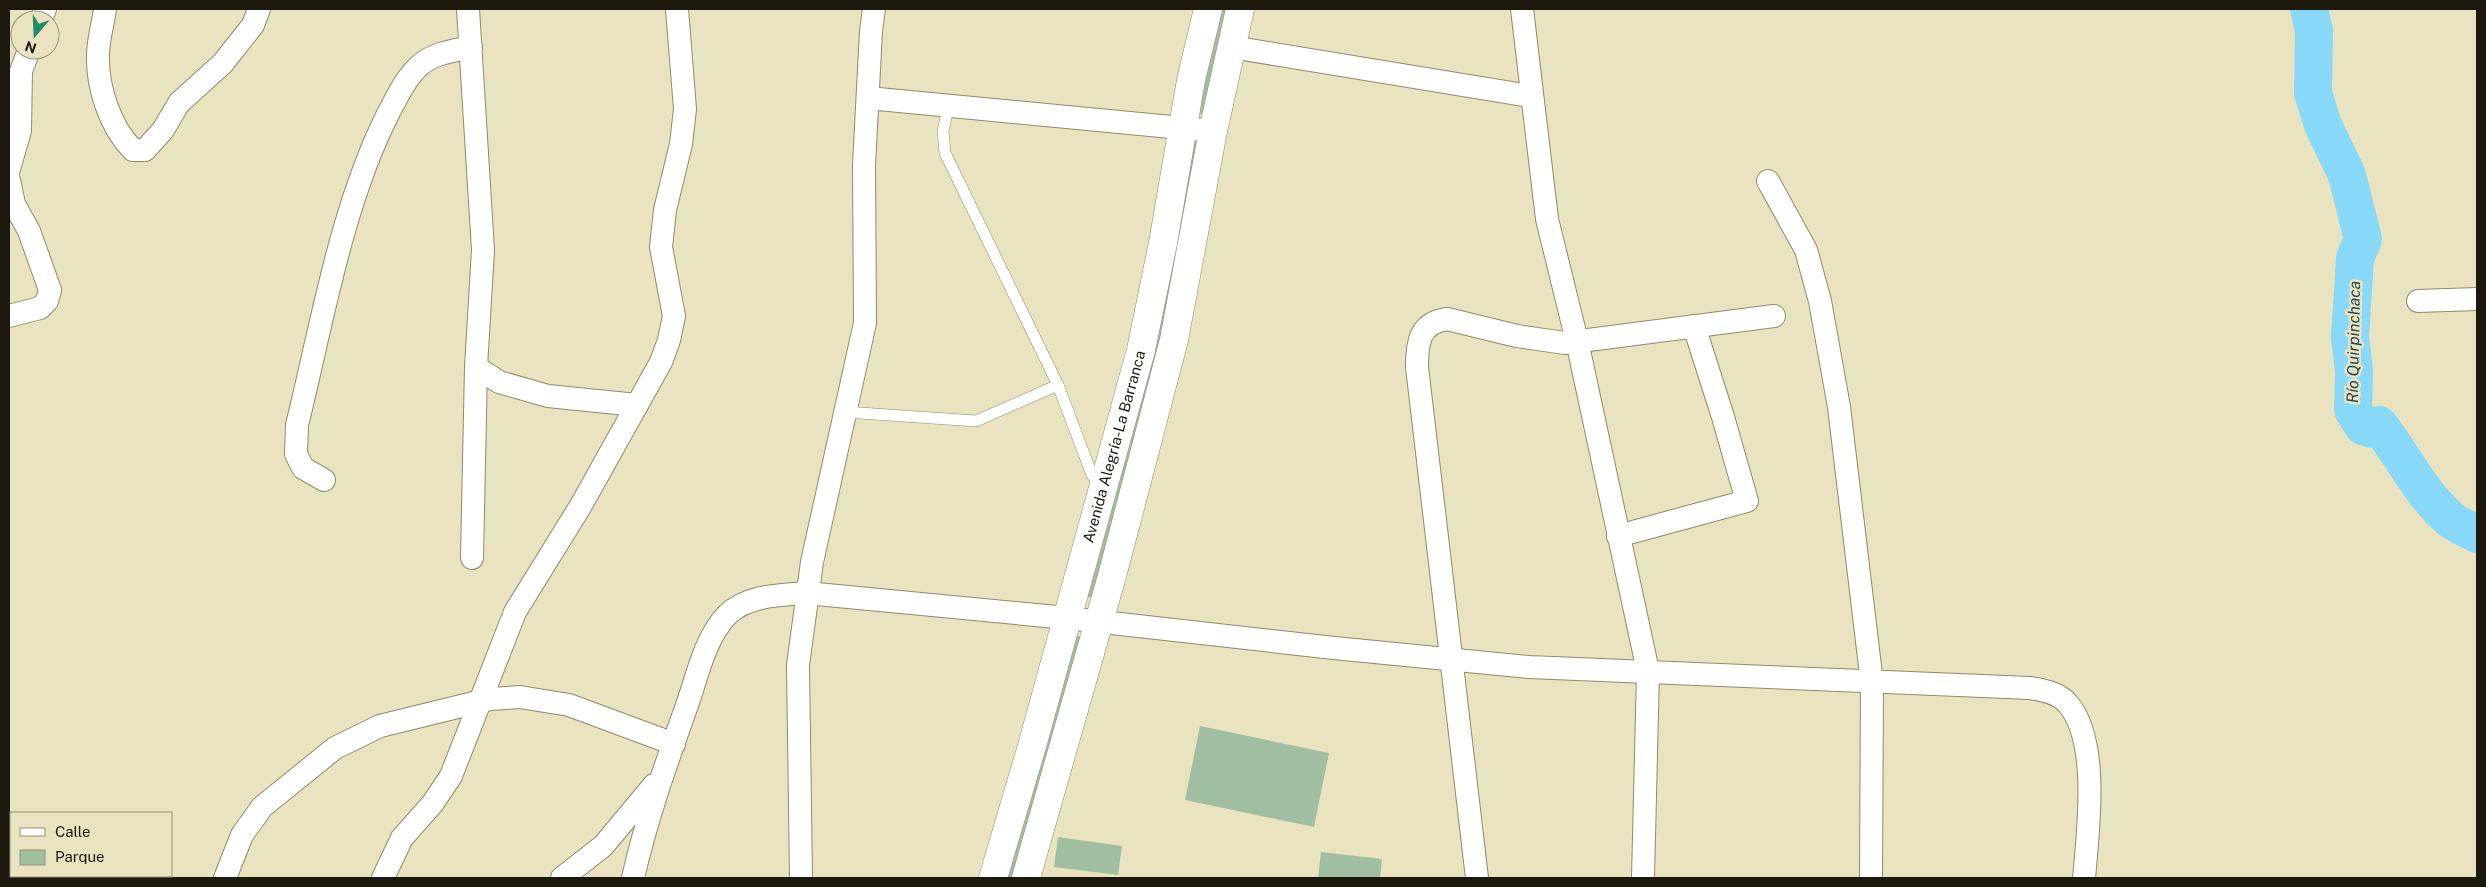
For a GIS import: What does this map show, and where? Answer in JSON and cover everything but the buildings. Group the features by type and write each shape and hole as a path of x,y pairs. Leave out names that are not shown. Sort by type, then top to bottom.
{"main road":[{"name":"Avenida Alegría-La Barranca","path":"992,878 1104,485 1150,308 1190,80 1208,9"},
{"name":"Avenida Alegría-La Barranca","path":"1026,878 1098,623 1174,340 1213,130 1240,9"}],"street":[{"path":"105,9 98,55 103,96 123,139 134,150 146,150 163,130 179,103 223,63 253,25 259,9"},
{"path":"468,9 483,250 476,367 472,558"},
{"path":"383,878 402,838 433,803 451,776 515,612 580,507 661,362 669,340 674,316 661,247 665,210 681,144 685,109 676,9"},
{"path":"801,878 798,675 806,592 865,323 864,165 874,9"},
{"path":"1522,9 1530,96 1547,219 1577,341 1648,671 1643,878"},
{"path":"324,480 303,468 296,454 297,425 350,210 377,136 402,87 418,66 436,55 471,47"},
{"path":"1231,47 1530,96"},
{"path":"9,169 20,131 21,71 25,60"},
{"path":"868,98 949,104 1213,130"},
{"path":"9,180 14,204 29,231 50,290 46,301 40,308 9,316"},
{"path":"1768,180 1806,250 1820,301 1839,407 1872,683 1871,878"},
{"path":"2418,301 2477,299"},
{"path":"1477,878 1417,367 1418,342 1428,326 1436,321 1447,320 1548,342 1577,341 1774,316"},
{"path":"1618,536 1747,501 1723,416 1694,326"},
{"path":"476,367 499,382 548,396 637,405"},
{"path":"633,878 642,836 662,775 705,654 717,628 728,614 762,597 806,592 1529,667 1648,671 1872,683 2030,688 2050,692 2067,703 2079,719 2085,743 2089,774 2089,809 2084,878"},
{"path":"225,878 242,835 262,807 335,748 380,726 479,702 520,697 569,706 674,744"},
{"path":"562,878 603,846 662,775"}],"lane":[{"path":"949,104 943,132 945,153 1058,385 1092,476 1104,485"},
{"path":"845,412 976,421 1058,385"}],"green space":[{"path":"1218,9 1229,9 1207,116 1196,113"},
{"path":"1190,139 1204,141 1183,254 1096,599 1085,596"},
{"path":"1072,635 1083,637 1014,878 1002,878"},
{"path":"1200,726 1329,753 1314,827 1185,800"},
{"path":"1058,837 1122,846 1118,875 1054,867"},
{"path":"1321,852 1382,859 1380,878 1318,878"}],"waterway":[{"name":"Río Quirpinchaca","path":"2309,9 2314,30 2313,93 2323,125 2347,175 2363,239 2355,258 2350,337 2354,371 2353,410 2363,426 2372,429 2379,425 2439,509 2459,525 2477,534"}]}
